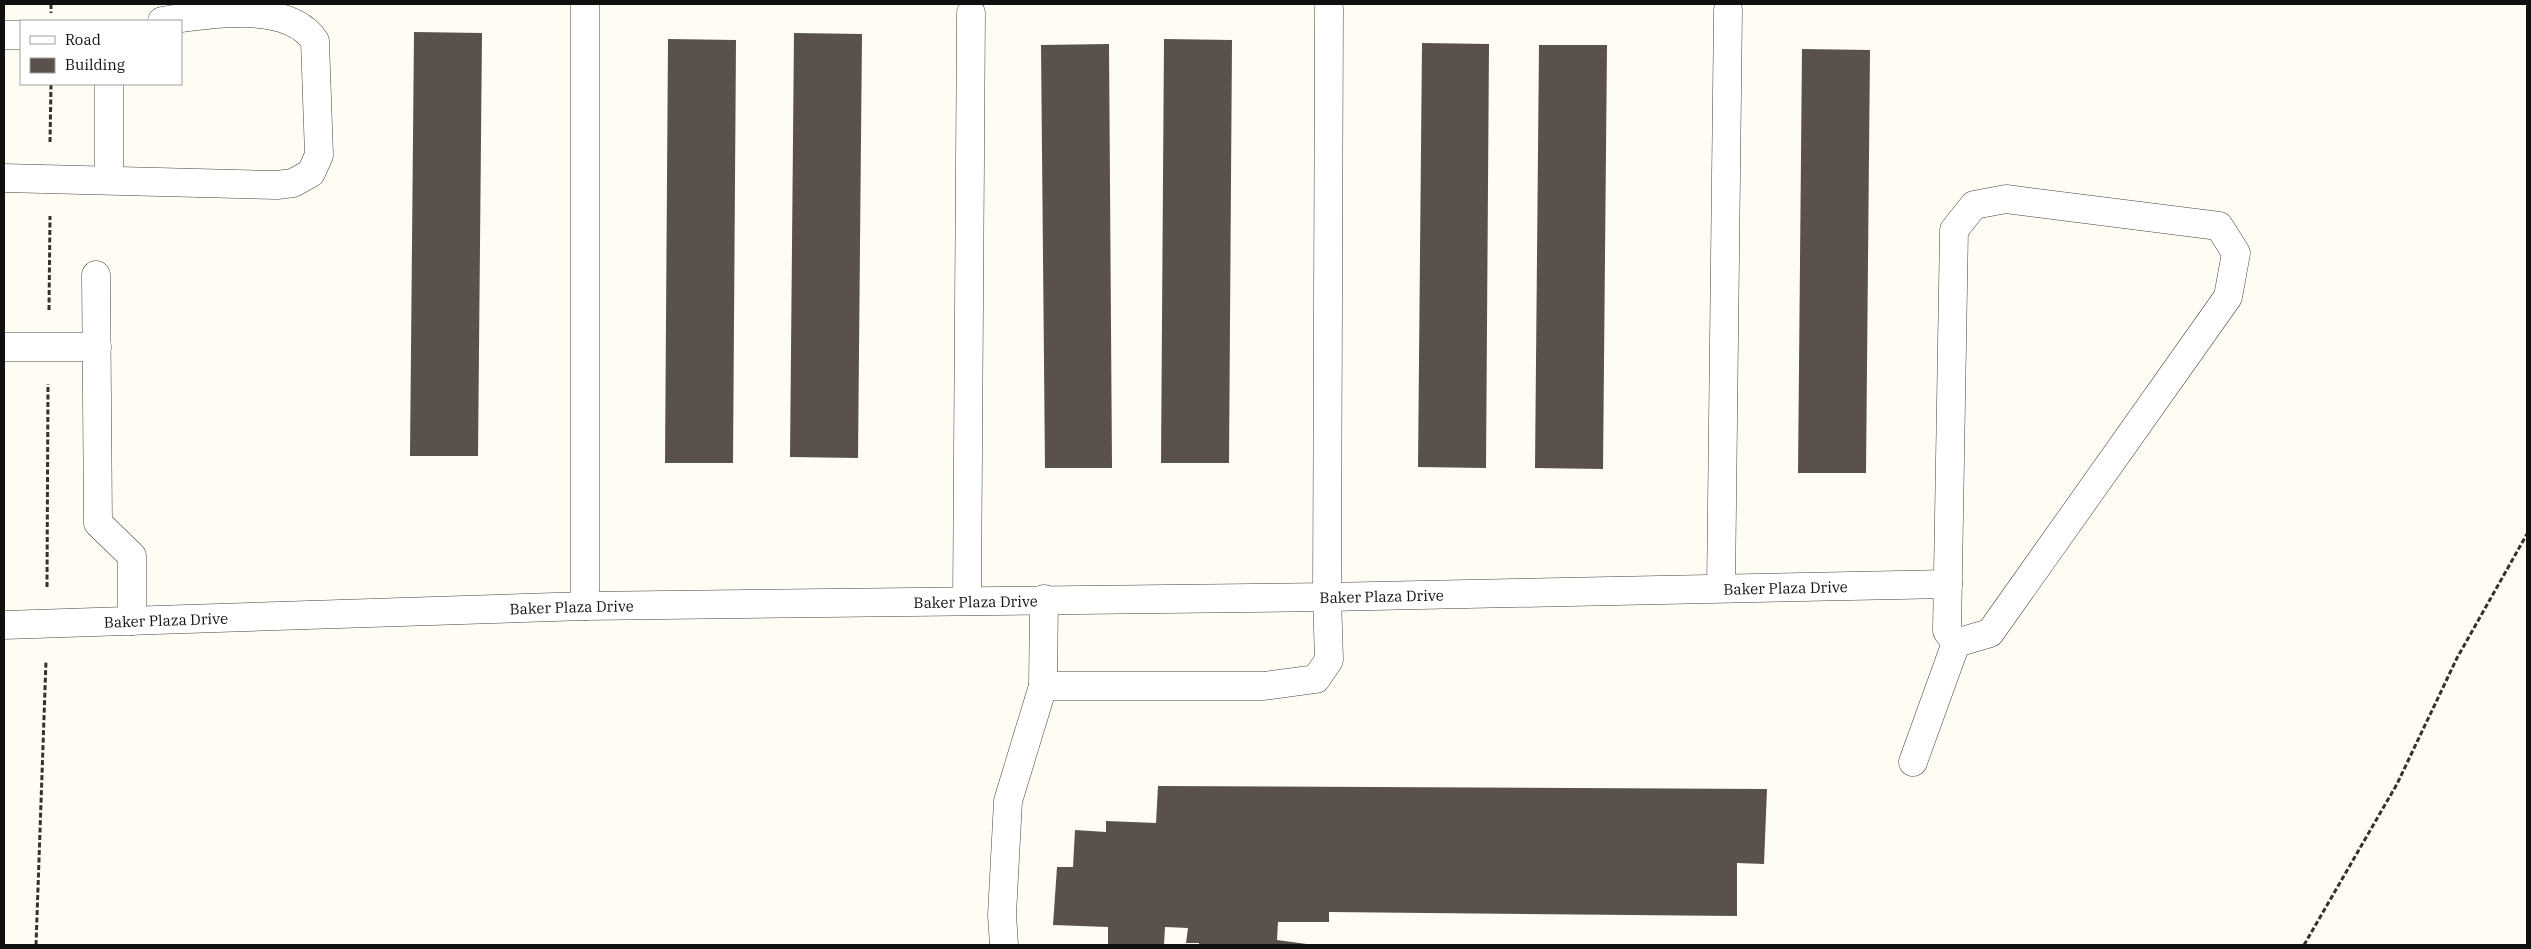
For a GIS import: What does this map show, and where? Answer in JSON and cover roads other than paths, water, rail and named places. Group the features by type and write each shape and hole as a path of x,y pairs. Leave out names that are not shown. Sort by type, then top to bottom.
{"street":[{"path":"585,4 585,606"},
{"path":"1043,686 1264,686 1316,678 1328,660 1329,8"},
{"path":"1721,588 1728,10"},
{"path":"4,178 293,183 311,172 319,155 315,40 308,30 298,22 280,15 270,14 209,13 168,20"},
{"path":"967,600 971,13"},
{"path":"4,35 20,35"},
{"path":"108,180 109,85"},
{"path":"2006,199 2219,226 2236,253 2228,297 1990,633 1956,643 1947,631 1954,230 1974,205 2006,199"},
{"path":"96,275 98,523 132,556 132,621"},
{"path":"4,347 96,347"},
{"name":"Baker Plaza Drive","path":"4,625 585,606 1327,597 1948,584"},
{"path":"1004,945 1002,915 1008,801 1043,686 1044,599"},
{"path":"1913,762 1956,643"}]}
